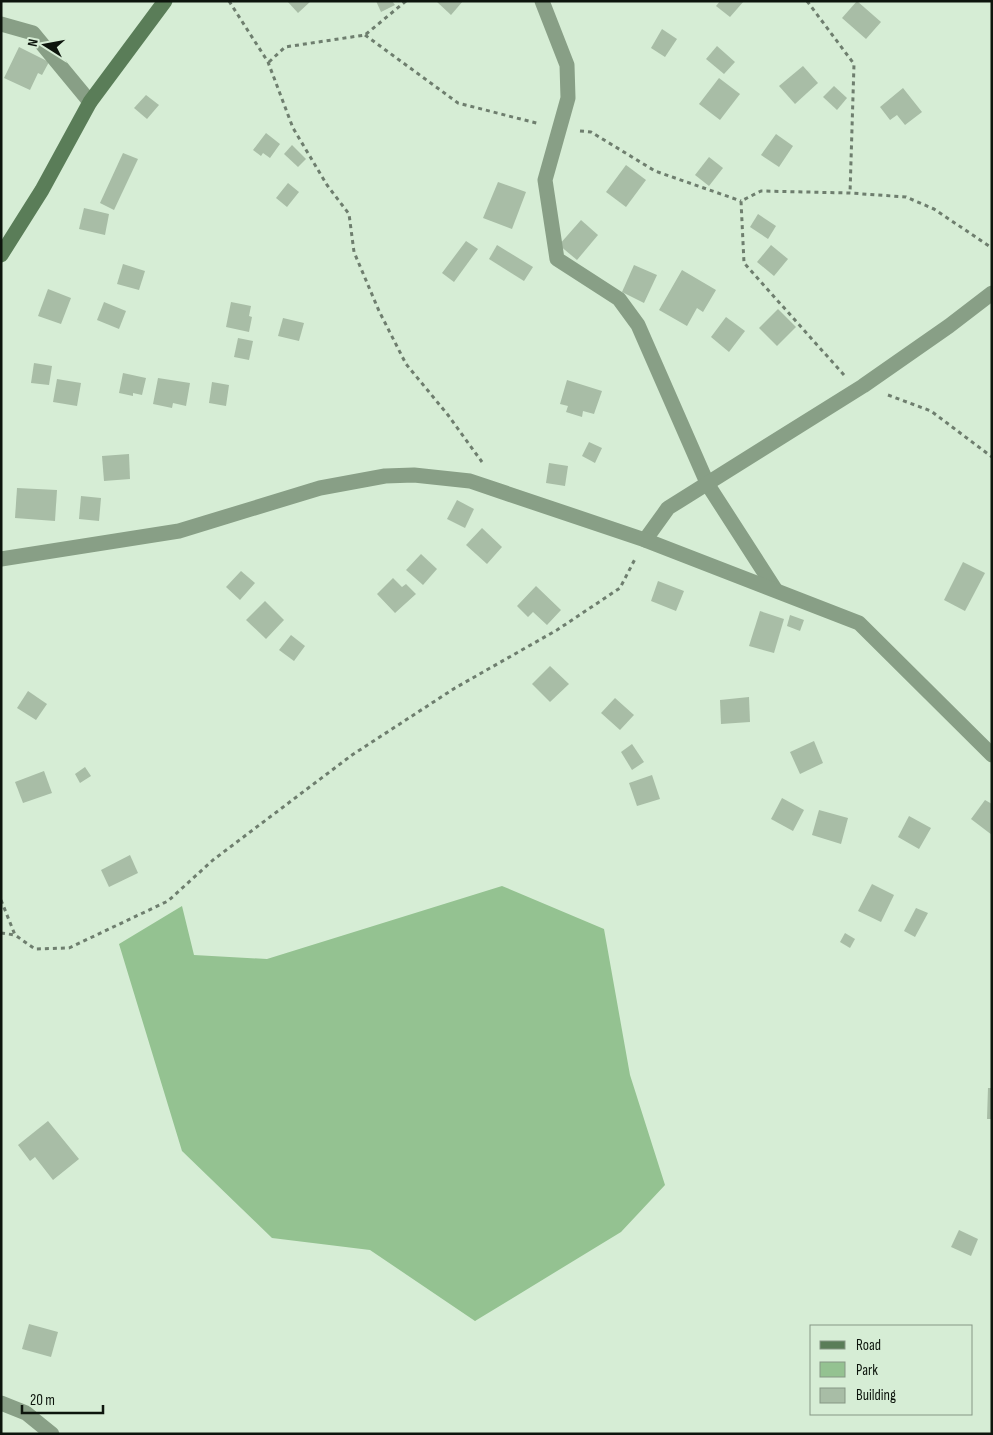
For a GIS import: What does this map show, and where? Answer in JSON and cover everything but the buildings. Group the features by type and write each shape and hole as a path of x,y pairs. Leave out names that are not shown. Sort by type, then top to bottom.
{"street":[{"path":"1,255 42,190 90,102 164,1"},
{"path":"542,1 567,65 568,98 545,180 557,259 619,299 638,324 708,485 775,589"},
{"path":"1,24 33,33 90,102"},
{"path":"645,540 668,508 708,485 863,386 949,326 992,293"},
{"path":"1,559 179,531 320,488 384,476 414,475 470,481 645,540 859,623 992,755"},
{"path":"1,1403 26,1413 52,1434"}],"path":[{"path":"229,1 268,62 293,128 327,185 350,214 354,252 379,311 406,364 448,415 501,490"},
{"path":"268,62 284,47 366,36 406,1"},
{"path":"807,1 854,64 850,193"},
{"path":"366,36 458,103 558,129 591,132 655,171 741,201 761,191 850,193 906,197 934,208 992,248"},
{"path":"741,201 744,263 847,378 931,412 992,457"},
{"path":"1,933 15,935 35,949 69,948 168,901 213,860 352,755 455,688 557,630 620,588 645,540"},
{"path":"1,900 15,935"}],"green space":[{"path":"502,886 604,929 630,1075 665,1185 621,1232 475,1321 370,1250 272,1238 182,1151 119,944 182,906 194,955 267,959"}]}
